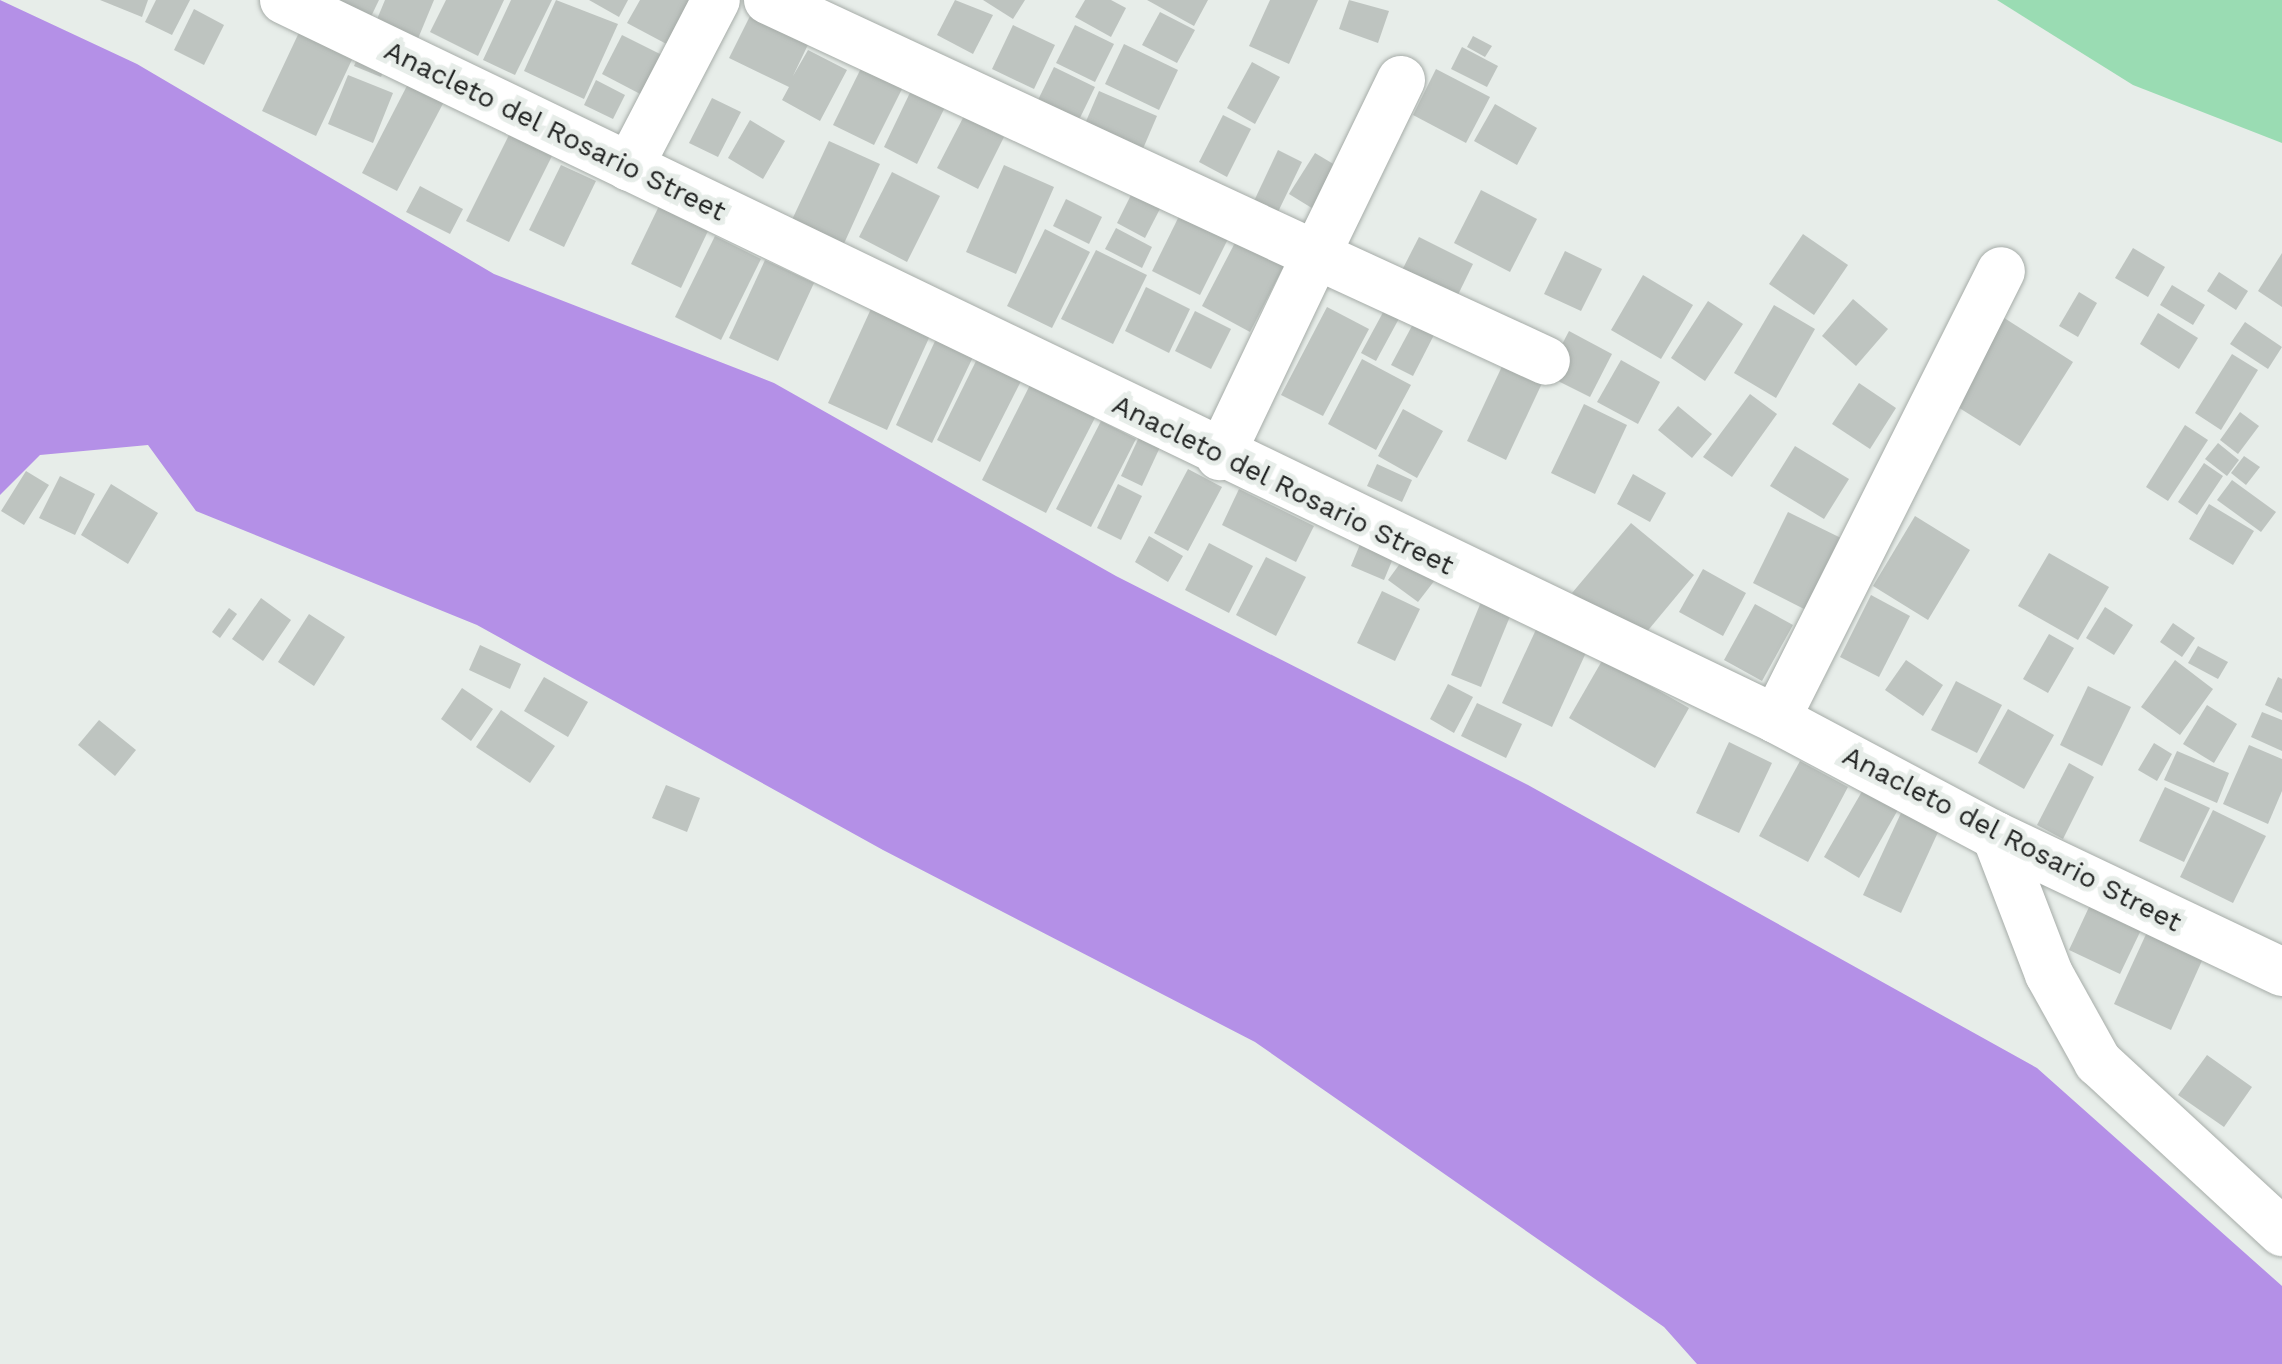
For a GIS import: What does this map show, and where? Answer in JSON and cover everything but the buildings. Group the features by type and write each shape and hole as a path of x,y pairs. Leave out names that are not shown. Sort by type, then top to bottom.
{"street":[{"name":"Anacleto del Rosario Street","path":"284,0 1220,456 1776,719 1996,836 2282,972"},
{"path":"629,167 716,0"},
{"path":"768,0 1546,361"},
{"path":"1220,456 1400,80"},
{"path":"1776,719 2001,270"},
{"path":"1996,836 2049,974 2098,1062 2282,1232"}],"green space":[{"path":"1997,0 2282,0 2282,143 2133,85"}],"shaded area":[{"path":"0,0 137,64 494,274 774,383 1116,576 1528,785 2037,1068 2282,1286 2282,1364 1697,1364 1664,1327 1255,1042 883,850 477,625 196,511 148,445 40,455 0,495"}]}
